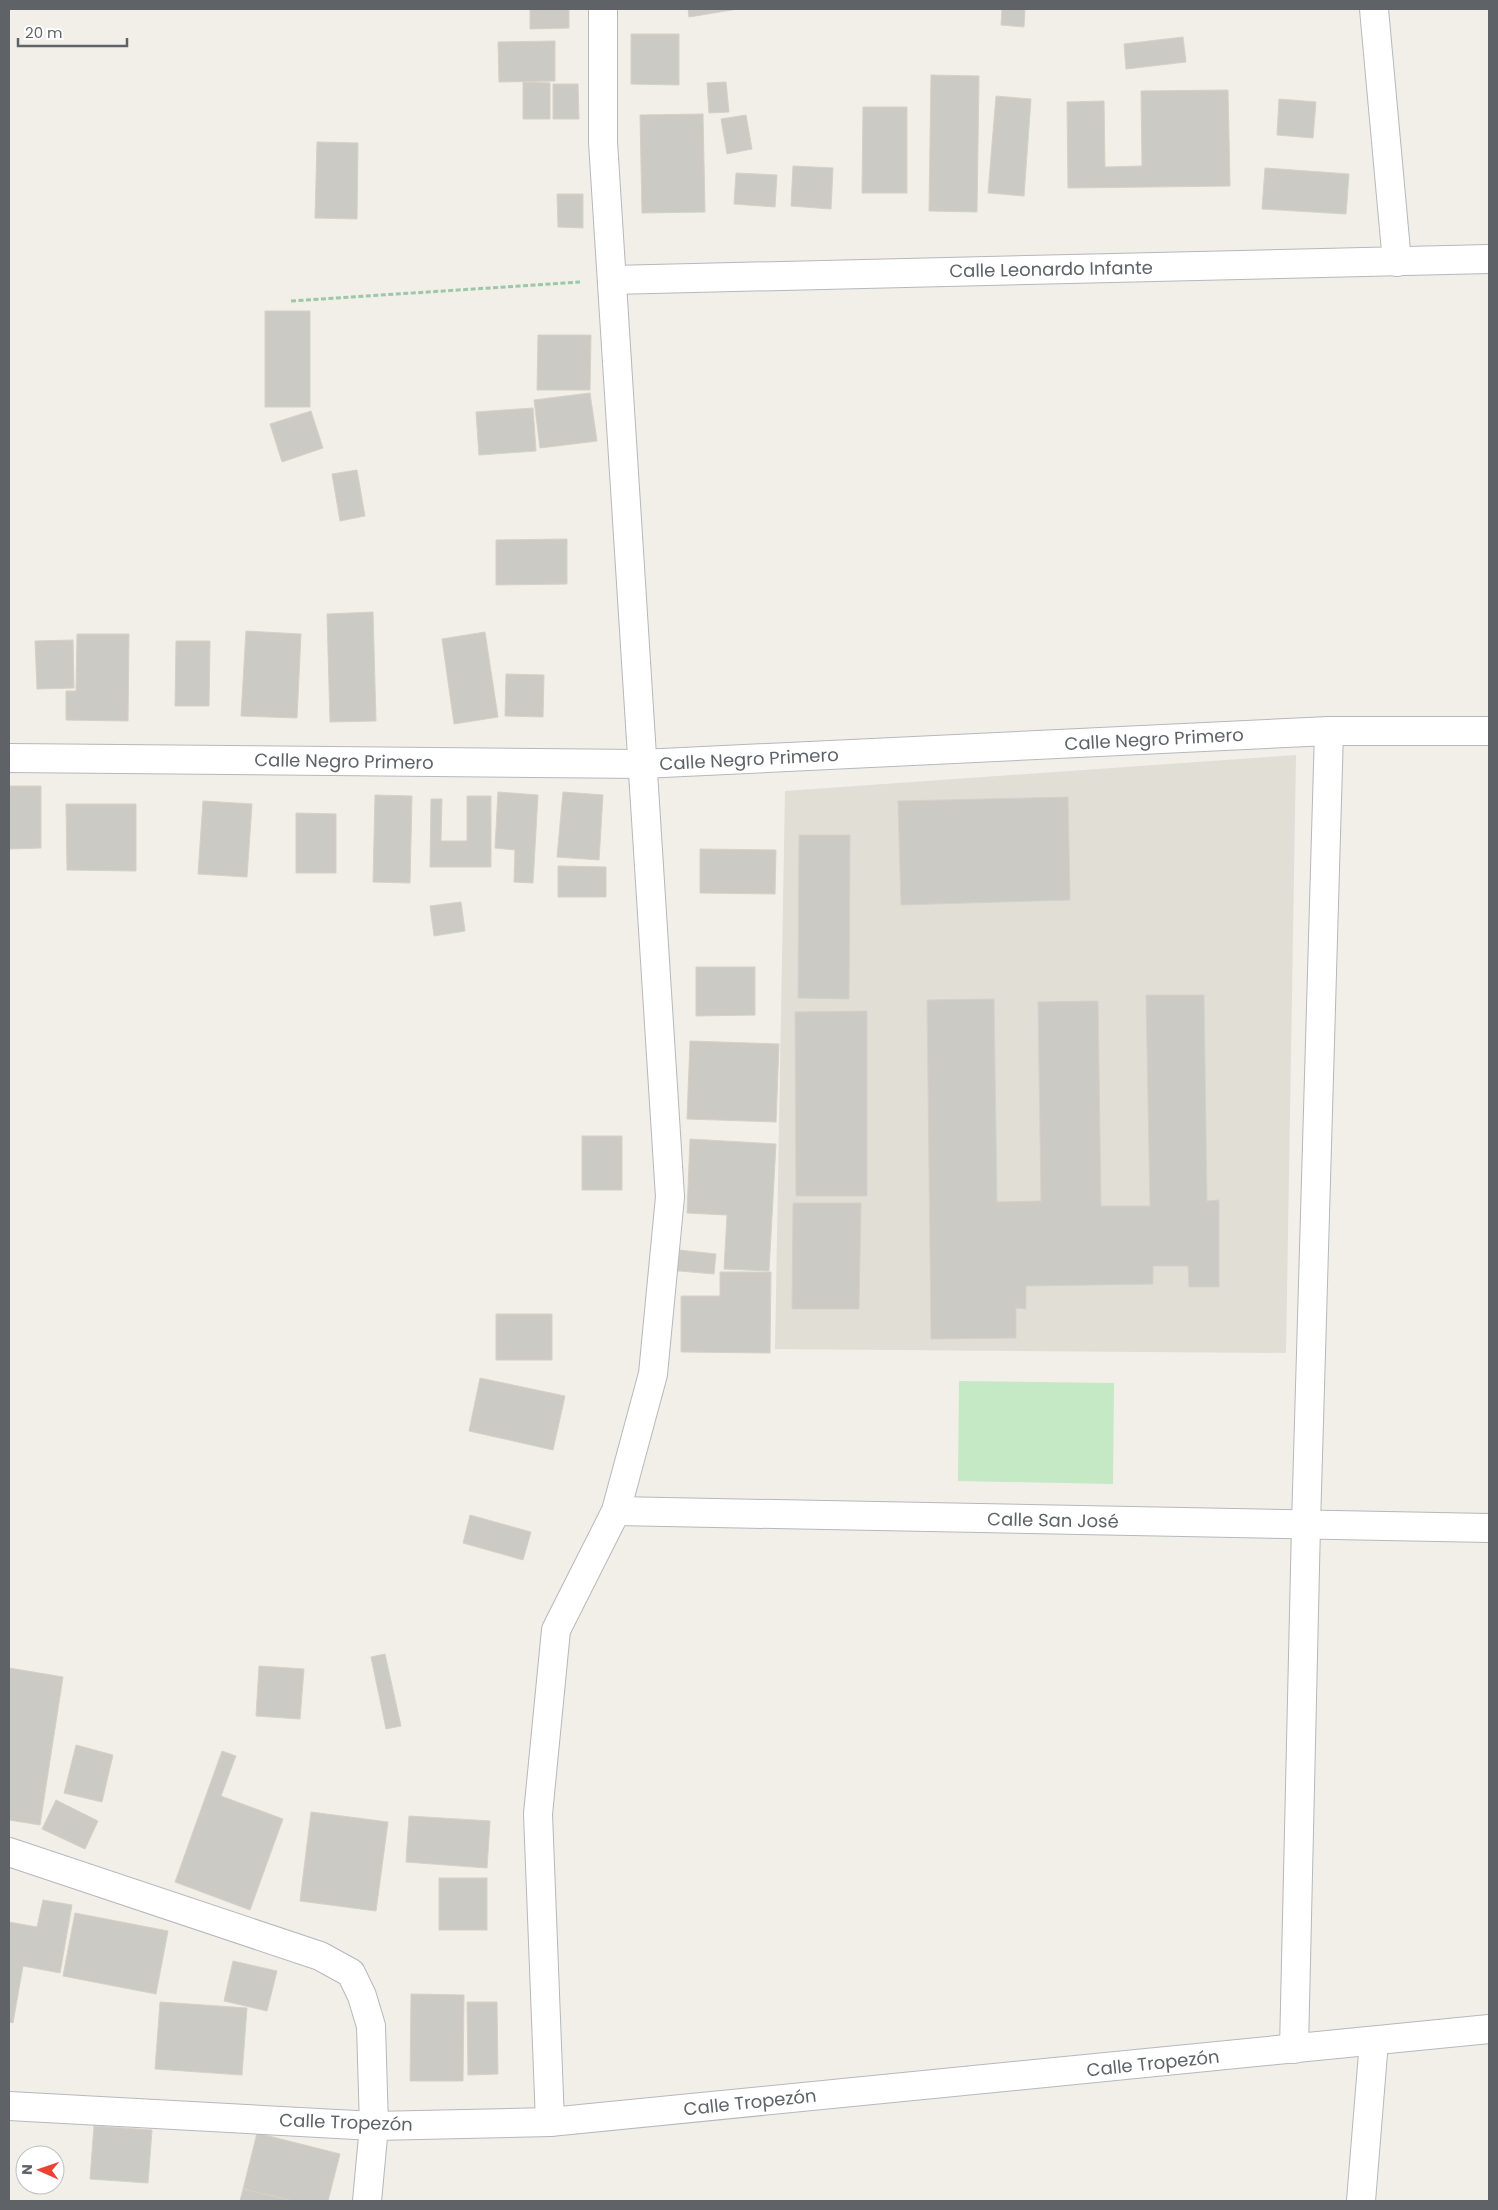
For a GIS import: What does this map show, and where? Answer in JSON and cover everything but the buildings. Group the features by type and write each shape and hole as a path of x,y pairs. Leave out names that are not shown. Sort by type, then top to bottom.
{"street":[{"path":"550,2122 538,1814 556,1630 616,1511 652,1374 670,1197 603,142 602,9"},
{"path":"1374,9 1397,262"},
{"name":"Calle Leonardo Infante","path":"612,280 1489,259"},
{"path":"1294,2049 1306,1525 1329,731"},
{"name":"Calle Negro Primero","path":"9,758 642,764 1329,731 1489,731"},
{"name":"Calle San José","path":"616,1511 1489,1528"},
{"path":"9,1852 320,1956 351,1972 362,1996 371,2026 374,2126 367,2201"},
{"name":"Calle Tropezón","path":"9,2106 374,2126 550,2122 1489,2029"},
{"path":"1361,2201 1374,2041"}],"path":[{"path":"291,301 612,280"}],"shaded area":[{"path":"1296,755 1286,1353 775,1349 785,791"}],"green space":[{"path":"959,1381 1114,1383 1113,1484 958,1481"}]}
